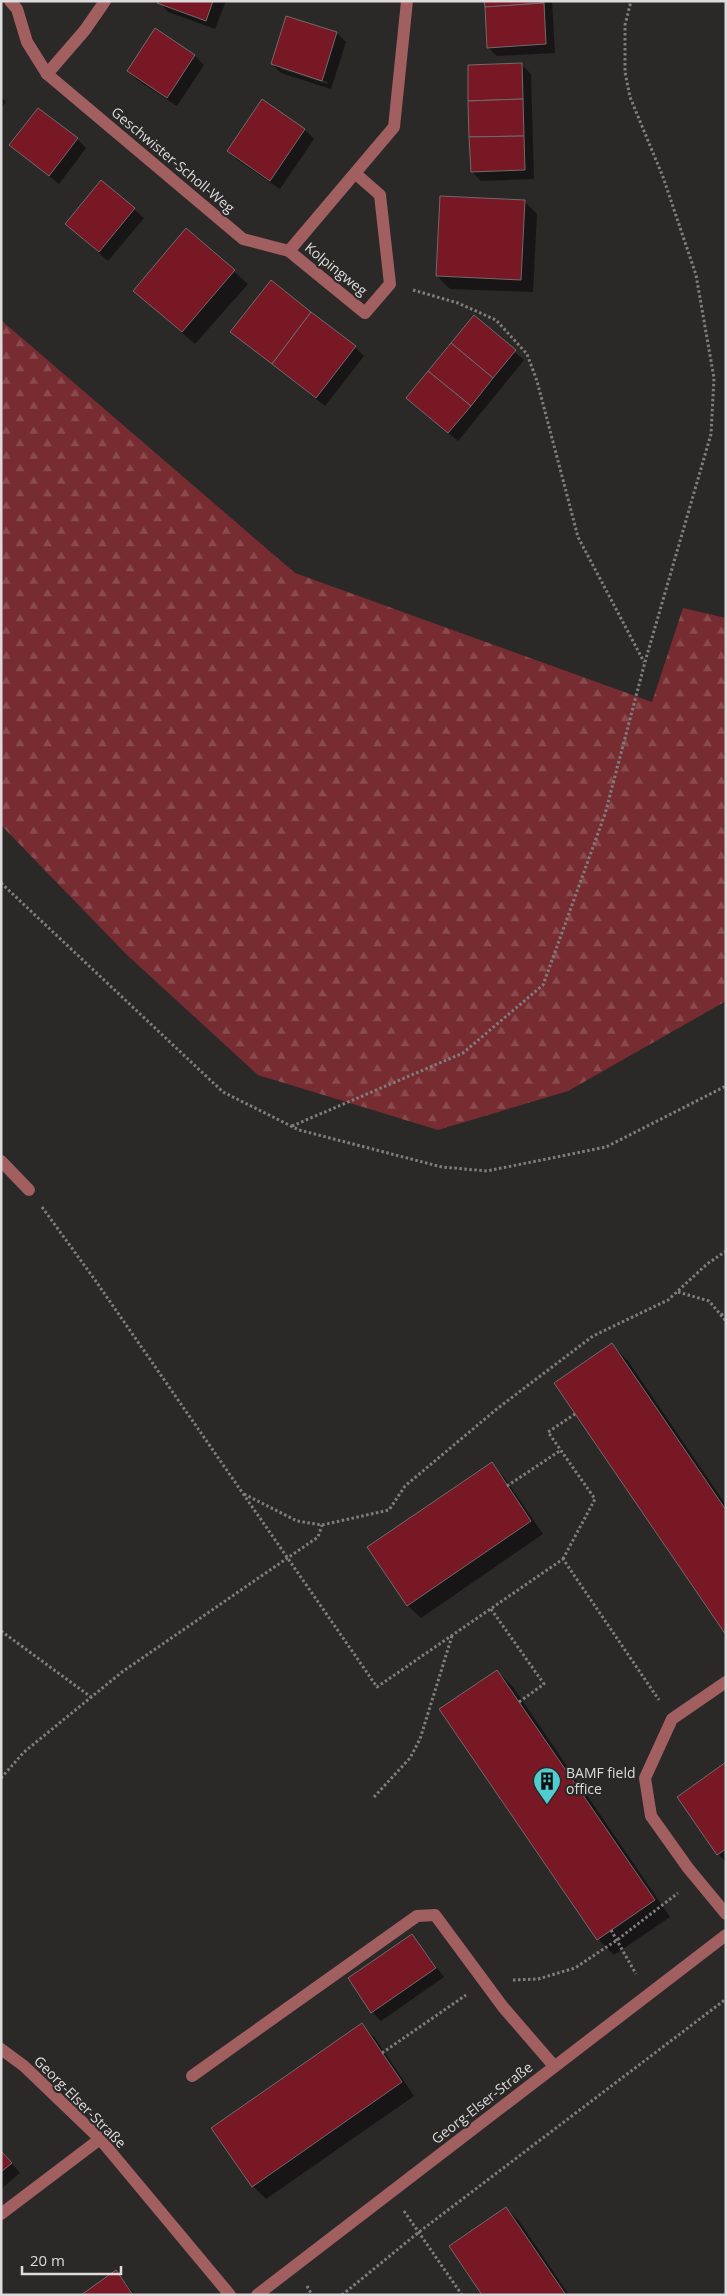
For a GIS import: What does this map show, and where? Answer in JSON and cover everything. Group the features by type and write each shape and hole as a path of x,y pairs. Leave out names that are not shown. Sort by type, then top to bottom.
{"street":[{"name":"Geschwister-Scholl-Weg","path":"10,1 17,9 27,42 47,74 242,239 289,251"},
{"path":"47,74 84,30 105,1"},
{"name":"Kolpingweg","path":"356,174 380,195 390,284 365,313 289,251 394,127 407,1"},
{"path":"1,1161 28,1190"},
{"path":"726,1682 672,1719 645,1778 651,1816 697,1879 726,1914"},
{"path":"192,2076 417,1916 435,1915 503,2007 554,2066"},
{"name":"Georg-Elser-Straße","path":"257,2295 726,1935"},
{"name":"Georg-Elser-Straße","path":"1,2048 24,2066 100,2139 230,2295"},
{"path":"1,2214 100,2139"}],"path":[{"path":"292,1126 462,1053 543,985 605,814 645,662 711,434 714,378 696,275 663,176 630,97 626,72 625,25 631,1"},
{"path":"390,284 458,302 496,320 527,354 537,380 578,537 645,662"},
{"path":"1,883 223,1092 292,1126 442,1167 487,1170 606,1147 726,1086"},
{"path":"28,1190 289,1558 377,1687 563,1559 595,1499 548,1432 575,1414"},
{"path":"244,1494 297,1521 322,1525 390,1510 405,1486 498,1408 593,1336 668,1300 707,1264 726,1251"},
{"path":"678,1292 709,1301 726,1321"},
{"path":"721,1316 726,1312"},
{"path":"507,1486 561,1450"},
{"path":"1,1778 24,1752 122,1672 318,1537 322,1525"},
{"path":"563,1559 672,1719"},
{"path":"491,1608 544,1684 519,1702"},
{"path":"1,1630 91,1697"},
{"path":"374,1797 410,1758 420,1739 452,1635"},
{"path":"382,2053 486,1982 538,1979 575,1968 617,1940 697,1879"},
{"path":"612,1930 647,1994"},
{"path":"342,2295 419,2232 726,1999"},
{"path":"391,2192 462,2295"}],"green space":[{"path":"1,320 295,573 652,702 683,608 726,618 726,1001 568,1091 438,1130 258,1075 126,954 1,825"}],"building":[{"path":"158,1 213,1 206,21 157,3"},
{"path":"484,1 544,1 544,3 485,7"},
{"path":"544,3 546,44 487,48 485,7"},
{"path":"286,16 337,32 322,81 271,64"},
{"path":"155,28 195,55 167,98 127,71"},
{"path":"522,63 523,99 468,101 468,65"},
{"path":"262,99 305,129 270,181 227,151"},
{"path":"523,99 524,136 469,137 468,101"},
{"path":"38,108 78,138 49,176 9,145"},
{"path":"524,136 525,170 471,172 469,137"},
{"path":"101,180 135,208 99,252 65,224"},
{"path":"440,196 525,200 521,280 436,276"},
{"path":"186,228 235,270 182,332 133,291"},
{"path":"271,280 311,312 272,364 230,332"},
{"path":"311,312 356,346 316,398 272,364"},
{"path":"474,315 516,350 493,378 451,343"},
{"path":"451,343 493,378 471,406 428,371"},
{"path":"428,371 471,406 448,433 406,398"},
{"path":"612,1343 726,1510 726,1635 554,1383"},
{"path":"492,1462 531,1521 407,1606 367,1547"},
{"name":"BAMF field office","path":"497,1670 655,1900 597,1940 439,1709"},
{"path":"726,1762 726,1849 717,1855 677,1797"},
{"path":"412,1934 436,1968 371,2013 348,1978"},
{"path":"362,2023 402,2082 252,2187 211,2128"},
{"path":"1,2151 12,2163 1,2172"},
{"path":"506,2207 566,2295 482,2295 449,2246"},
{"path":"116,2270 133,2295 81,2295"}],"place":[{"name":"BAMF field office","path":"547,1805"}]}
